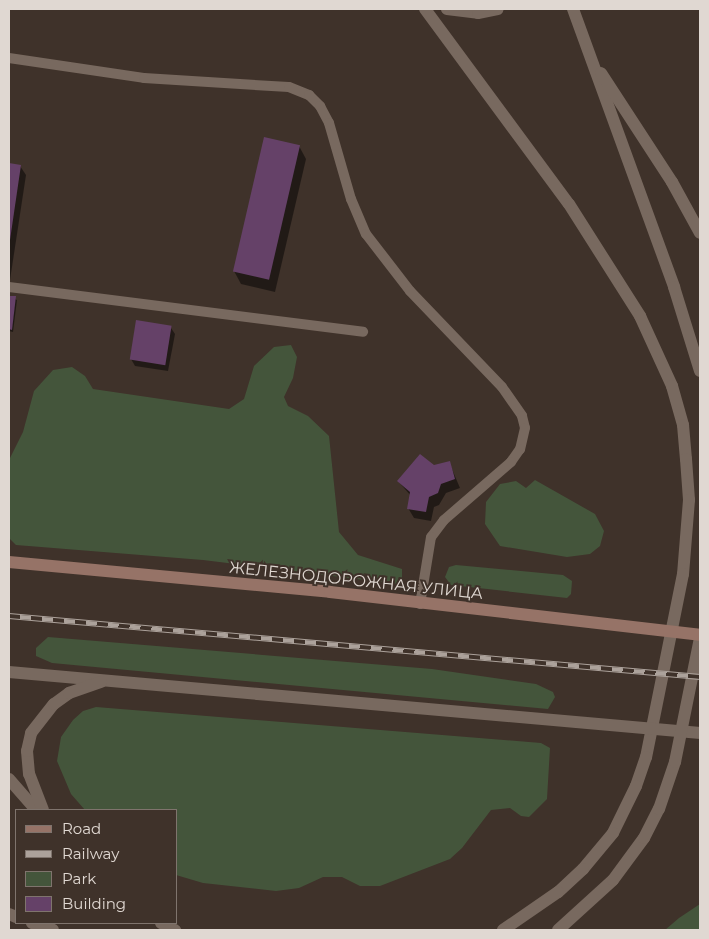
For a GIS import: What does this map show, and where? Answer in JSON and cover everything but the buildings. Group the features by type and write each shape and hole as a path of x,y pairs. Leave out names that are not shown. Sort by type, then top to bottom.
{"main road":[{"name":"ЖЕЛЕЗНОДОРОЖНАЯ УЛИЦА","path":"9,562 420,604 700,637"}],"street":[{"path":"425,9 569,204 658,349 683,425 689,500 683,574 646,756 625,812 598,852 558,892 503,930"},
{"path":"447,9 478,13 498,9"},
{"path":"573,9 674,288 700,370"},
{"path":"590,56 672,182 700,232"},
{"path":"558,930 595,899 628,861 659,809 675,762 700,637"},
{"path":"9,672 111,679 700,733"},
{"path":"43,809 29,774 27,751 32,733 54,704 69,693 111,679"},
{"path":"9,779 35,809"},
{"path":"35,924 53,930"},
{"path":"163,924 175,930"}],"lane":[{"path":"9,58 144,78 273,84 309,95 320,106 329,124 345,182 366,234 410,291 502,387 522,416 525,428 520,449 511,462 444,520 431,537 420,604"},
{"path":"9,287 363,332"}],"green space":[{"path":"291,345 297,357 293,378 284,397 288,406 308,416 329,436 339,532 358,555 402,569 402,578 397,584 203,560 16,545 9,538 9,460 23,432 34,391 53,370 72,367 85,376 93,389 229,409 244,399 254,366 274,347"},
{"path":"535,480 595,514 604,531 600,546 590,554 567,557 500,546 485,524 486,502 500,484 516,481 526,488"},
{"path":"456,565 563,575 572,581 571,594 567,598 451,585 445,577 449,567"},
{"path":"48,637 432,669 536,684 553,692 555,697 548,709 52,663 36,656 36,648"},
{"path":"96,707 541,743 550,748 547,799 529,817 521,816 510,808 491,810 462,848 450,859 380,886 360,886 342,877 323,877 299,888 276,891 203,883 178,876 178,809 84,809 71,794 57,761 61,737 73,720 83,711"},
{"path":"700,904 700,930 665,930 679,918"}],"railway":[{"path":"9,616 700,677"}]}
